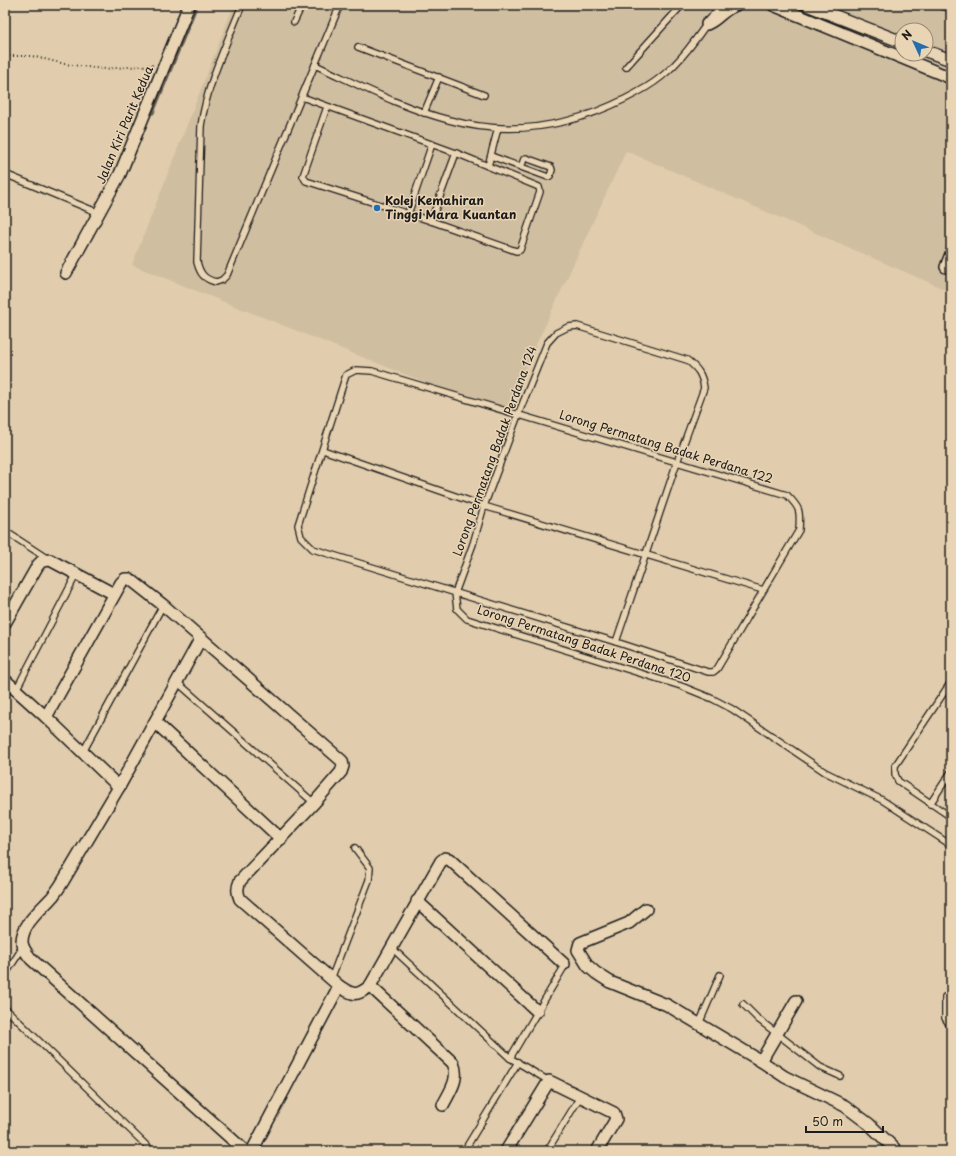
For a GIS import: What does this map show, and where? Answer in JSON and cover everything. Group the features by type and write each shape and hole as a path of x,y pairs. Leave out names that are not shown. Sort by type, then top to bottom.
{"street":[{"name":"Jalan Kiri Parit Kedua","path":"66,273 120,174 189,5"},
{"path":"707,24 714,21 724,10 736,5"},
{"path":"765,5 774,5 951,78"},
{"path":"807,5 894,39"},
{"path":"934,54 951,60"},
{"path":"933,70 939,56"},
{"path":"946,267 951,254"},
{"path":"5,623 38,565 42,561 50,560 114,594"},
{"path":"46,717 114,594 125,579 130,580 163,605 342,762 343,766 341,772 281,839 240,881 237,888 240,899 335,983 350,993 356,994 362,992 370,986 417,901 441,861 445,858 449,859 564,964"},
{"path":"201,638 119,786 62,883 54,895 28,924 23,934 22,943 25,951 31,959 245,1151"},
{"path":"5,680 119,786"},
{"path":"155,722 281,839"},
{"path":"417,901 536,1011"},
{"path":"646,909 629,924 584,940 580,943 578,950 588,966 610,982 667,1005 699,1024 766,1053 785,1077 845,1106 869,1124 897,1151"},
{"path":"252,1151 335,983"},
{"path":"370,986 453,1063 456,1076 443,1105"},
{"path":"766,1053 796,1001"},
{"path":"506,1151 549,1081 614,1113 616,1119 596,1151"}],"lane":[{"path":"242,5 208,89 203,107 201,126 197,262 199,271 203,277 216,282 222,280 227,275 340,5"},
{"path":"294,22 302,5"},
{"path":"626,67 682,5"},
{"path":"315,65 424,113 466,124 498,128 521,129 544,127 567,122 612,106 644,89 661,77 689,48 720,5"},
{"path":"358,47 484,95"},
{"path":"424,113 439,77"},
{"path":"302,97 456,153 539,187 540,189 520,250 516,251 431,221 306,181 303,176 328,107"},
{"path":"488,166 498,128"},
{"path":"408,214 432,144"},
{"path":"431,221 456,153"},
{"path":"491,156 548,177 550,176 552,170 551,167 526,158 524,159 521,167"},
{"path":"5,174 100,213"},
{"name":"Lorong Permatang Badak Perdana 124","path":"455,593 473,544 484,506 518,415 548,343 556,333 568,326 577,326 687,360 695,367 703,377 704,388 677,462"},
{"name":"Lorong Permatang Badak Perdana 122","path":"356,370 372,371 787,495 794,502 800,512 799,530 717,669 713,672 708,672 616,642 313,549 301,537 298,525 323,450 346,375 356,370"},
{"path":"323,450 484,506 763,590"},
{"path":"616,642 677,462"},
{"path":"5,531 50,560"},
{"path":"16,690 76,575"},
{"name":"Lorong Permatang Badak Perdana 120","path":"455,593 457,609 467,619 681,686 732,709 825,772 882,800 951,845"},
{"path":"83,752 163,605"},
{"path":"177,682 314,803"},
{"path":"951,682 895,766 895,774 898,781 951,817"},
{"path":"930,804 951,772"},
{"path":"335,983 369,880 370,868 355,848"},
{"path":"5,975 23,947"},
{"path":"392,948 510,1058 549,1081"},
{"path":"510,1058 536,1011 564,967 564,964"},
{"path":"699,1024 720,975"},
{"path":"945,997 945,1018 951,1027"},
{"path":"743,1004 777,1035 820,1067 840,1076"},
{"path":"5,1008 152,1151"},
{"path":"464,1151 518,1062"},
{"path":"547,1151 580,1097"}],"path":[{"path":"5,56 32,56 65,64 102,69 165,64"}],"shaded area":[{"name":"Kolej Kemahiran Tinggi Mara Kuantan","path":"234,5 951,5 951,292 626,151 504,414 132,265"},
{"path":"923,5 951,5 951,13 945,10"}],"waterway":[{"path":"153,113 197,5"}],"place":[{"name":"Kolej Kemahiran Tinggi Mara Kuantan","path":"377,208"}]}
